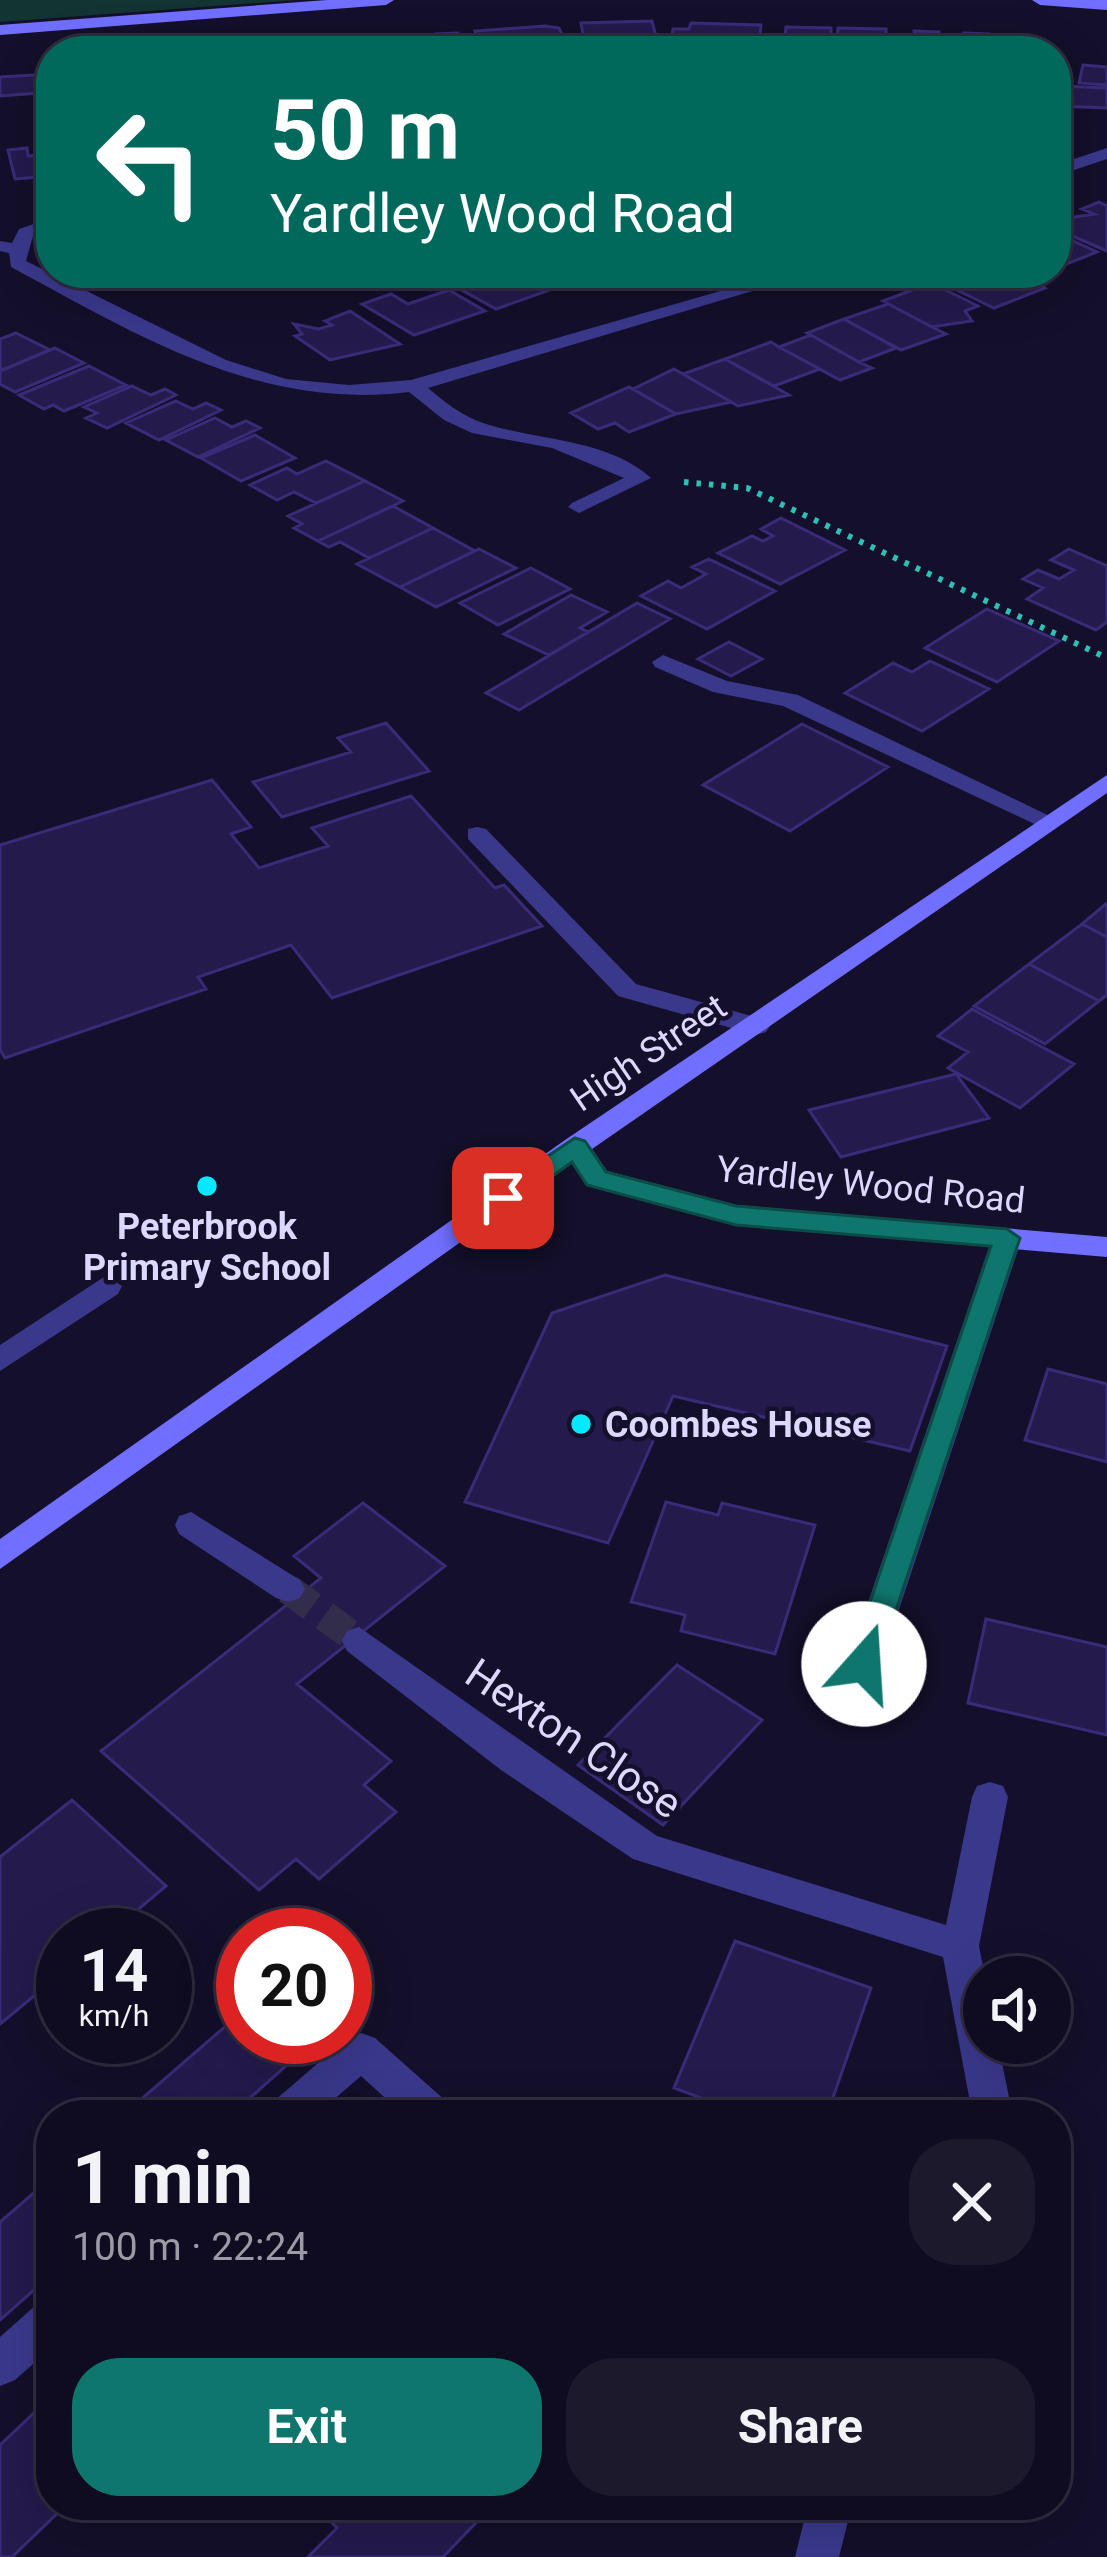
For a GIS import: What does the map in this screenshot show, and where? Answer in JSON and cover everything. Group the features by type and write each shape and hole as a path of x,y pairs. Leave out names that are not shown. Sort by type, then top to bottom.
{"street":[{"path":"0,30 386,0"},
{"path":"1040,0 1107,4"},
{"path":"1071,165 1107,152"},
{"path":"36,229 9,248 17,263 36,272"},
{"path":"68,288 224,365 285,385 366,392 413,386 751,288"},
{"path":"413,386 451,416 479,429 572,448 641,478"},
{"path":"579,507 641,478"},
{"path":"663,662 721,688 790,700 1051,822"},
{"name":"High Street","path":"0,1556 575,1147 1107,782"},
{"path":"477,834 627,990 756,1026"},
{"name":"Yardley Wood Road","path":"575,1147 597,1178 736,1216 1107,1247"},
{"path":"864,1664 1007,1238"},
{"path":"0,1360 107,1286"},
{"path":"191,1525 287,1589"},
{"name":"Hexton Close","path":"359,1641 514,1759 646,1848 959,1946"},
{"path":"990,1797 959,1946 990,2100"},
{"path":"304,2100 361,2051 417,2100"},
{"path":"0,2365 36,2333"},
{"path":"817,2557 826,2520"}],"path":[{"path":"641,478 747,488 1107,658"}],"green space":[{"path":"0,0 297,0 0,22"}],"building":[{"path":"652,21 656,36 583,36 581,23"},
{"path":"691,23 761,25 760,36 672,36 673,29 689,29"},
{"path":"545,26 559,28 563,36 477,36 475,31"},
{"path":"786,27 831,28 831,36 785,36"},
{"path":"838,28 886,29 886,36 838,36"},
{"path":"914,31 939,32 939,36 915,36"},
{"path":"1083,65 1107,67 1107,85 1079,83"},
{"path":"36,75 36,93 0,96 0,77"},
{"path":"1071,86 1107,88 1107,108 1071,106"},
{"path":"27,148 28,156 36,155 36,177 15,179 8,150"},
{"path":"1099,202 1107,206 1107,251 1071,235 1071,218 1094,214 1082,209"},
{"path":"1071,240 1097,252 1071,262"},
{"path":"458,288 555,288 496,309"},
{"path":"918,288 941,288 978,306 965,311 972,321 932,327 883,301"},
{"path":"953,288 1045,288 994,308"},
{"path":"449,290 485,311 414,335 362,304 391,294 408,304"},
{"path":"888,304 946,334 901,350 844,319"},
{"path":"350,311 400,344 330,360 295,336 302,334 294,324 319,329 332,325 325,321"},
{"path":"844,319 896,348 859,362 807,333"},
{"path":"16,333 50,350 0,371 0,339"},
{"path":"811,335 872,368 840,380 779,347"},
{"path":"771,342 820,369 774,386 725,359"},
{"path":"55,348 84,363 15,392 0,384 0,371"},
{"path":"725,359 789,395 738,406 683,374"},
{"path":"89,366 126,385 64,411 53,405 44,409 19,395"},
{"path":"674,369 731,402 676,414 633,389"},
{"path":"132,386 151,395 165,389 176,395 107,428 86,418 97,413 84,407"},
{"path":"629,387 676,414 629,432 615,423 598,429 571,413"},
{"path":"176,401 193,409 206,403 221,410 159,440 126,423"},
{"path":"215,418 232,427 246,421 260,428 198,457 166,440"},
{"path":"255,435 295,458 241,481 201,458"},
{"path":"326,461 365,481 316,503 294,492 277,500 250,485 287,468 297,474"},
{"path":"365,481 403,501 318,541 294,528 302,524 288,516"},
{"path":"393,506 433,528 369,558 340,542 329,547 318,541"},
{"path":"781,518 845,550 780,584 718,553 752,536 763,541 773,536 761,529"},
{"path":"433,528 475,551 400,587 357,564"},
{"path":"479,549 516,568 436,607 400,587"},
{"path":"1069,549 1107,566 1107,622 1096,630 1027,599 1043,588 1023,579 1038,570 1059,579 1074,570 1051,560"},
{"path":"709,559 775,591 707,629 641,596 668,581 681,588 706,574 692,567"},
{"path":"531,568 570,589 498,625 460,603"},
{"path":"571,595 607,612 580,628 588,632 549,655 504,634"},
{"path":"637,603 670,619 519,710 486,693"},
{"path":"987,609 1059,641 997,682 925,648"},
{"path":"729,642 762,659 731,676 698,659"},
{"path":"930,661 989,689 922,731 845,693 893,663 912,672"},
{"path":"386,723 429,771 282,817 253,782 351,752 338,738"},
{"path":"802,724 888,767 790,831 703,785"},
{"path":"212,780 251,827 231,834 259,868 328,846 312,828 411,796 495,888 504,885 542,926 332,998 291,945 198,977 206,989 5,1058 0,1050 0,845"},
{"path":"1107,903 1107,937 1082,924"},
{"path":"1082,924 1107,937 1107,995 1099,1001 1029,964"},
{"path":"1029,964 1099,1001 1045,1044 974,1006"},
{"path":"972,1009 1074,1064 1020,1108 948,1068 968,1052 938,1036"},
{"path":"956,1074 989,1118 841,1157 809,1110"},
{"name":"Coombes House","path":"665,1275 947,1346 910,1451 673,1396 608,1543 465,1502 552,1313"},
{"path":"1048,1369 1107,1384 1107,1462 1025,1440"},
{"path":"666,1502 718,1515 722,1503 815,1525 775,1654 681,1631 685,1615 631,1602"},
{"path":"363,1503 445,1566 297,1684 391,1761 364,1785 396,1812 319,1879 296,1859 259,1890 101,1751 321,1578 294,1556"},
{"path":"986,1619 1107,1647 1107,1735 968,1703"},
{"path":"677,1665 762,1720 663,1825 578,1765"},
{"path":"72,1800 166,1886 140,1908 36,1908 36,1994 0,2024 0,1857"},
{"path":"735,1941 871,1988 832,2100 706,2100 674,2088"},
{"path":"216,2034 216,2064 288,2064 248,2100 140,2100 182,2064 192,2064 192,2055"},
{"path":"36,2191 36,2288 0,2320 0,2222"},
{"path":"36,2411 36,2520 50,2520 12,2557 0,2557 0,2445"},
{"path":"330,2520 479,2520 443,2557 308,2557 337,2528"}],"tunnel":[{"path":"288,1589 359,1641"}],"place":[{"name":"Peterbrook Primary School","path":"207,1186"},
{"name":"Coombes House","path":"581,1424"}],"route":[{"path":"503,1198 575,1147 597,1178 736,1216 1007,1238 864,1664"}]}
